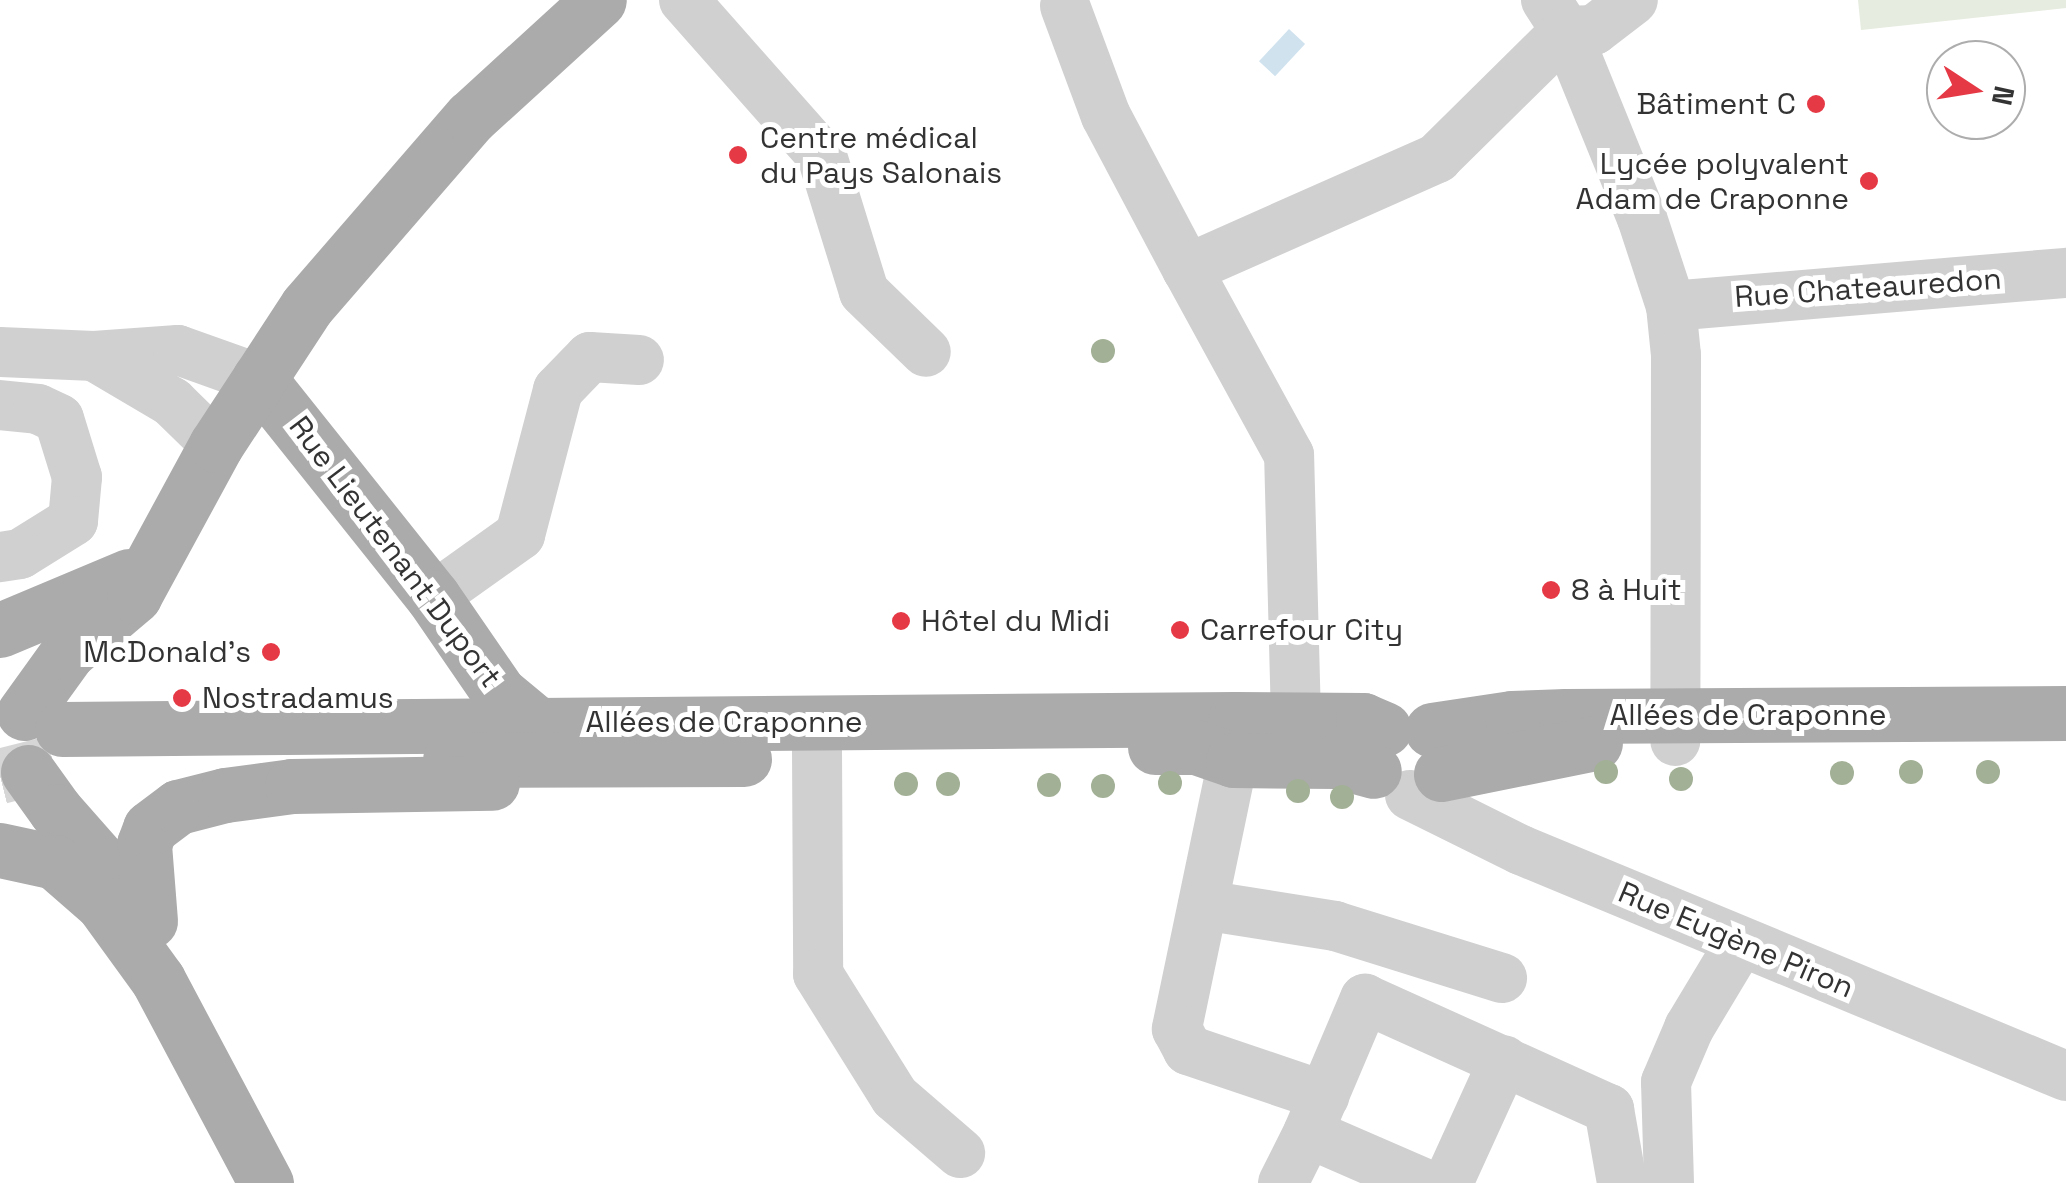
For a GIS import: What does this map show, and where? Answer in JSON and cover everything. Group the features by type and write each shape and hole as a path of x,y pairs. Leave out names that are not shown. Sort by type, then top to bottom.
{"main road":[{"path":"0,827 20,800 35,731 68,652 134,596 216,444 307,306 471,117 599,0"},
{"name":"Rue Lieutenant Duport","path":"259,378 432,598 500,693 534,722"},
{"path":"0,630 146,568"},
{"name":"Allées de Craponne","path":"1675,728 2066,713"},
{"name":"Allées de Craponne","path":"35,731 408,729 534,722 1234,739 1337,761 1408,760 1512,718 1675,728 2066,740"},
{"name":"Allées de Craponne","path":"35,731 212,757 617,762 745,758 782,749 889,747 967,761 1063,760 1101,746 1196,748 1296,719 1363,720 1408,760"},
{"path":"408,729 617,762"},
{"path":"35,731 150,921"},
{"path":"158,980 144,844 150,828 178,807 225,795 292,786 536,782 617,762"},
{"path":"0,850 55,862 86,886 158,980 266,1183"}],"street":[{"path":"684,0 822,156 864,292 926,352"},
{"path":"1556,16 1594,30 1634,0"},
{"path":"1065,6 1106,116 1288,455 1296,719"},
{"path":"1187,269 1437,158 1556,16"},
{"path":"1556,16 1642,218 1671,306 1676,355 1675,728"},
{"name":"Rue Chateauredon","path":"1671,306 2066,274"},
{"path":"0,352 94,356 178,350 259,378"},
{"path":"94,356 172,402 216,444"},
{"path":"432,598 520,535 558,390 590,358 639,360"},
{"path":"0,405 38,409 59,419 77,478 73,520 20,554 0,557"},
{"path":"0,425 33,429 68,442"},
{"path":"0,536 50,538"},
{"path":"1234,739 1177,1029 1188,1050 1316,1115 1423,1183"},
{"path":"817,749 818,974 895,1097 960,1153"},
{"name":"Rue Eugène Piron","path":"1408,760 1470,828 2066,1076"},
{"path":"1203,905 1335,926 1502,978"},
{"path":"1668,1183 1666,1082 1689,1028 1740,943"},
{"path":"1283,1183 1365,1000 1667,1132"},
{"path":"1448,1183 1504,1060"},
{"path":"1608,1109 1622,1183"}],"shaded area":[{"path":"1858,0 2066,0 2066,8 1861,30"}],"water":[{"path":"1289,29 1305,44 1275,76 1259,61"}],"tunnel":[{"path":"0,776 59,761"}],"place":[{"name":"Bâtiment C","path":"1816,104"},
{"name":"Centre médical du Pays Salonais","path":"738,155"},
{"name":"Lycée polyvalent Adam de Craponne","path":"1869,181"},
{"name":"8 à Huit","path":"1551,590"},
{"name":"Hôtel du Midi","path":"901,621"},
{"name":"Carrefour City","path":"1180,630"},
{"name":"McDonald's","path":"271,652"},
{"name":"Nostradamus","path":"182,698"}]}
